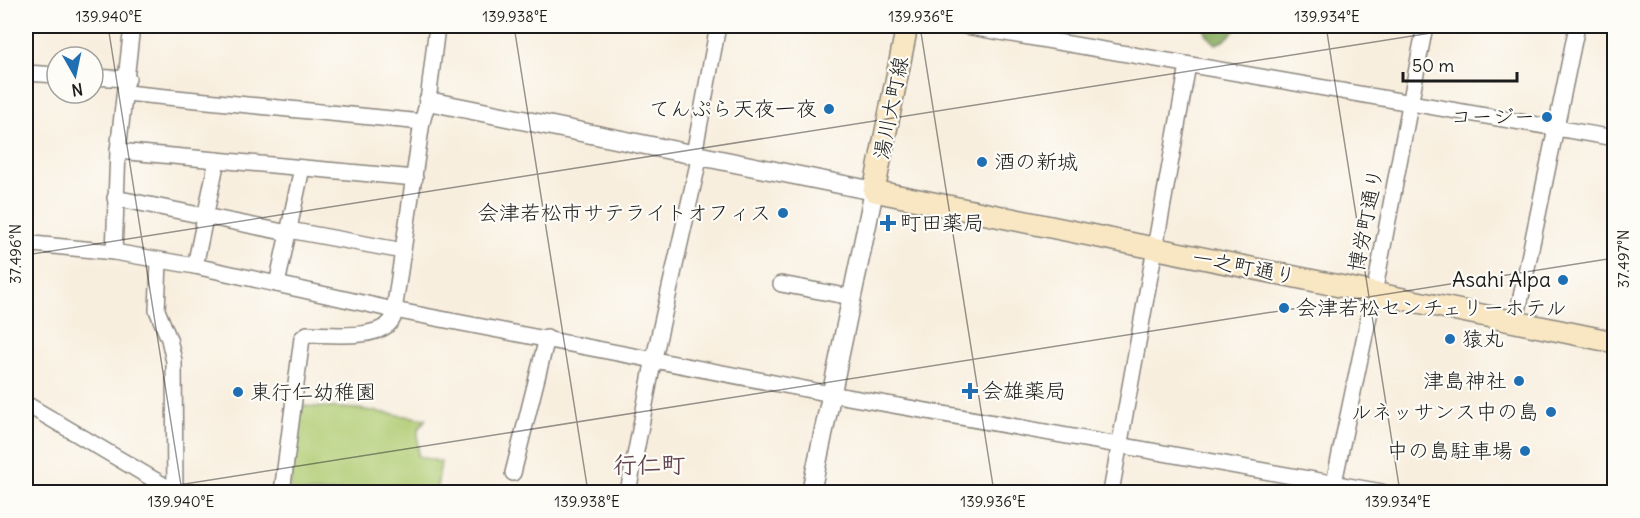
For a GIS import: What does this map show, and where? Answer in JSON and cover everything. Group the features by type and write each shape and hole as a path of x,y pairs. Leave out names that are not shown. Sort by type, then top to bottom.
{"main road":[{"name":"湯川大町線","path":"874,191 905,36 903,26"},
{"name":"一之町通り","path":"874,191 1614,342"}],"street":[{"path":"114,252 118,151 132,26"},
{"path":"282,492 302,338 307,334 370,333 384,329 391,322 422,122 428,101 437,26"},
{"path":"628,492 697,155 718,26"},
{"path":"964,26 1410,105 1614,138"},
{"name":"博労町通り","path":"1333,488 1374,292 1425,26"},
{"path":"1516,321 1554,129 1578,26"},
{"path":"1111,492 1188,64"},
{"path":"26,73 45,74"},
{"path":"105,80 127,86 422,122"},
{"path":"428,101 874,191 811,492"},
{"path":"118,151 415,178"},
{"path":"195,267 217,160"},
{"path":"277,284 303,168"},
{"path":"115,198 204,217 403,251"},
{"path":"33,244 114,252 394,310 654,358 831,394 1120,445 1333,488 1383,492"},
{"path":"159,262 158,310 174,360 175,492"},
{"path":"781,284 852,297"},
{"path":"513,473 547,338"},
{"path":"26,404 175,492"}],"green space":[{"path":"1203,26 1239,26 1225,40 1216,44 1207,35"},
{"path":"301,406 358,409 426,419 418,429 418,456 441,462 436,492 289,492"}],"place":[{"name":"てんぷら天夜一夜","path":"829,109"},
{"name":"コージー","path":"1547,117"},
{"name":"酒の新城","path":"982,162"},
{"name":"会津若松市サテライトオフィス","path":"783,213"},
{"name":"町田薬局","path":"888,223"},
{"name":"Asahi Alpa","path":"1563,280"},
{"name":"会津若松センチェリーホテル","path":"1284,308"},
{"name":"猿丸","path":"1450,339"},
{"name":"津島神社","path":"1519,381"},
{"name":"会雄薬局","path":"970,391"},
{"name":"東行仁幼稚園","path":"238,392"},
{"name":"ルネッサンス中の島","path":"1551,412"},
{"name":"中の島駐車場","path":"1525,451"}],"district":[{"name":"行仁町","path":"649,465"}]}
